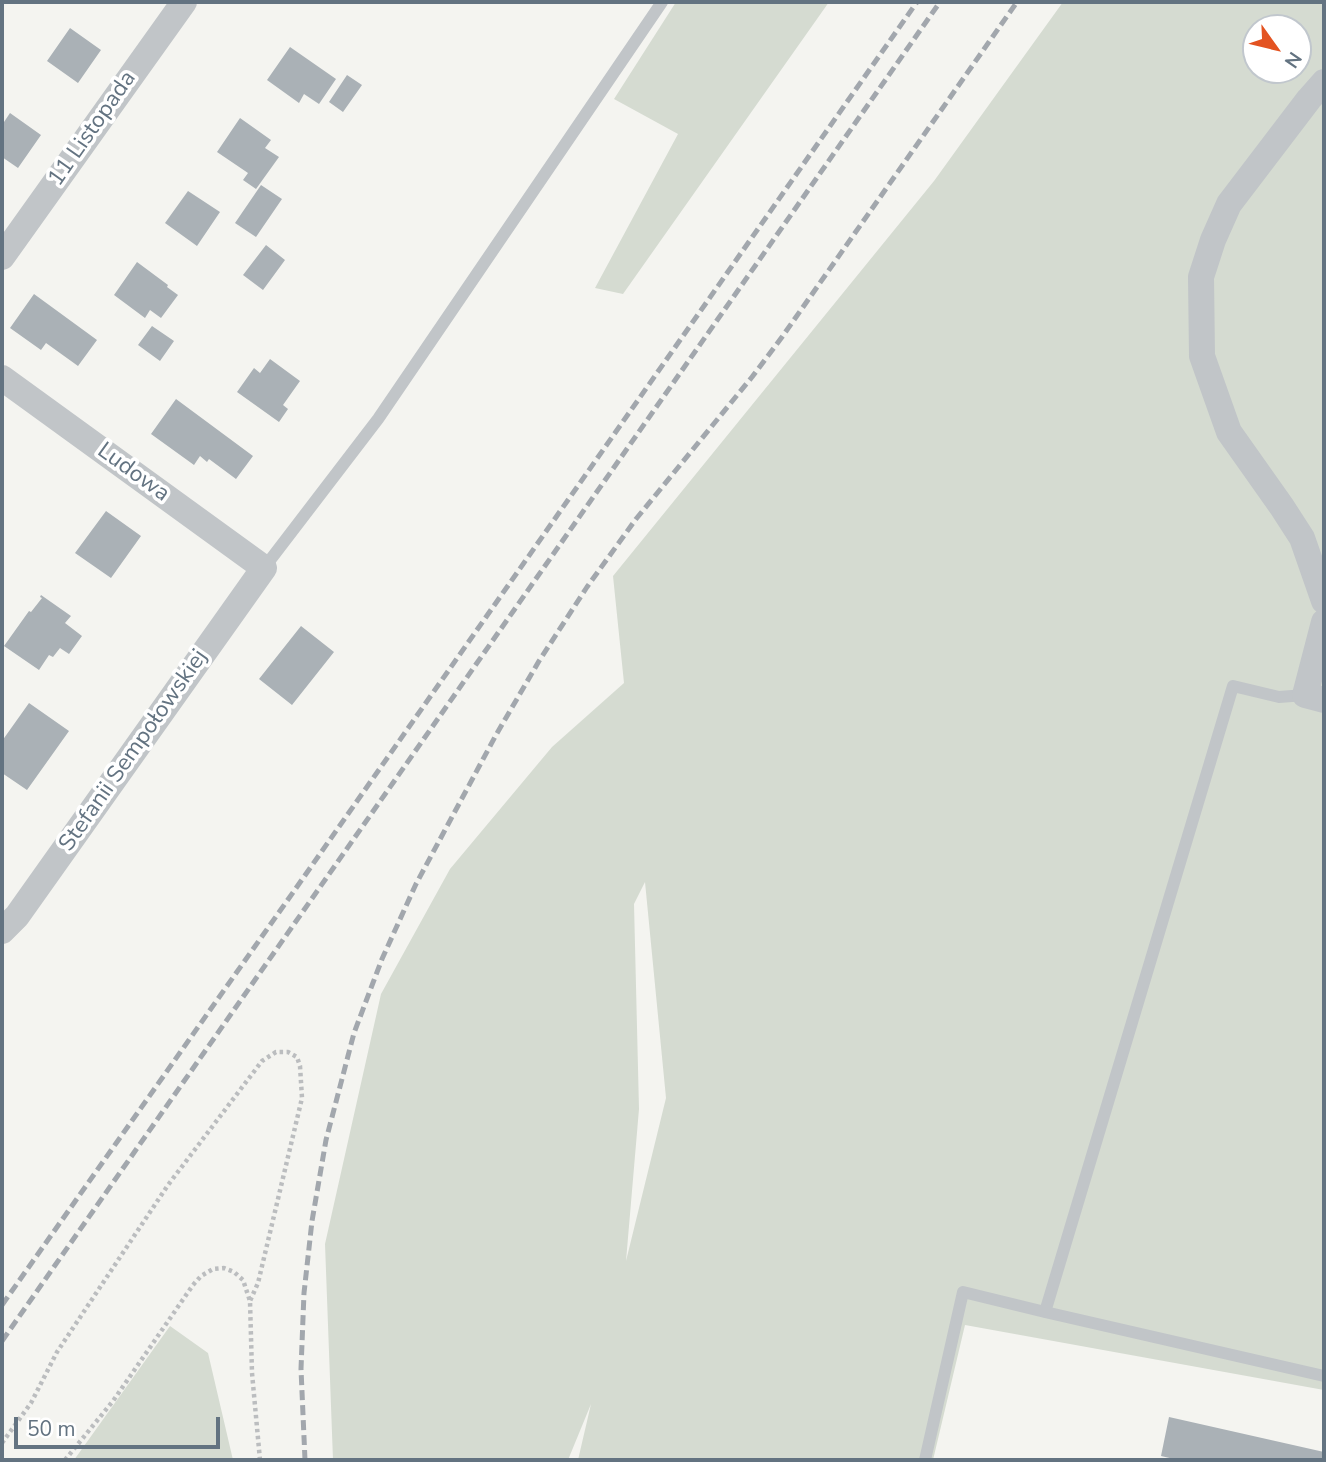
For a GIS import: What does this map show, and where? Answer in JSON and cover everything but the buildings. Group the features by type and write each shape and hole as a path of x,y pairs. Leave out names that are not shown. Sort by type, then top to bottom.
{"street":[{"name":"11 Listopada","path":"2,257 184,2"},
{"path":"1324,82 1229,204 1213,240 1202,277 1202,356 1229,432 1302,538 1324,601"},
{"name":"Ludowa","path":"2,378 264,568"},
{"name":"Stefanii Sempołowskiej","path":"2,931 18,916 264,568"},
{"path":"1315,698 1324,622"}],"lane":[{"path":"264,568 378,419 662,2"},
{"path":"1045,1312 1233,686 1279,697 1315,698"},
{"path":"925,1460 963,1292 1324,1376"}],"path":[{"path":"2,1443 31,1403 57,1352 168,1185 262,1061 276,1052 288,1052 297,1057 300,1066 302,1098 258,1283 250,1301"},
{"path":"65,1460 113,1401 193,1285 212,1269 234,1272 243,1280 250,1301 252,1373 260,1460"}],"shaded area":[{"path":"676,2 829,2 623,294 595,288 678,134 614,99"},
{"path":"1063,2 1324,2 1324,1390 965,1325 933,1460 578,1460 591,1404 568,1460 333,1460 325,1244 381,994 450,869 552,747 624,683 613,576 934,181","holes":["645,882 666,1098 626,1261 639,1109 634,904"]},
{"path":"170,1326 208,1353 233,1460 74,1460"}],"railway":[{"path":"2,1305 917,2"},
{"path":"2,1341 940,2"},
{"path":"305,1460 301,1369 304,1293 312,1221 326,1140 354,1033 382,959 416,884 496,735 539,661 587,587 636,519 782,337 1017,2"}]}
